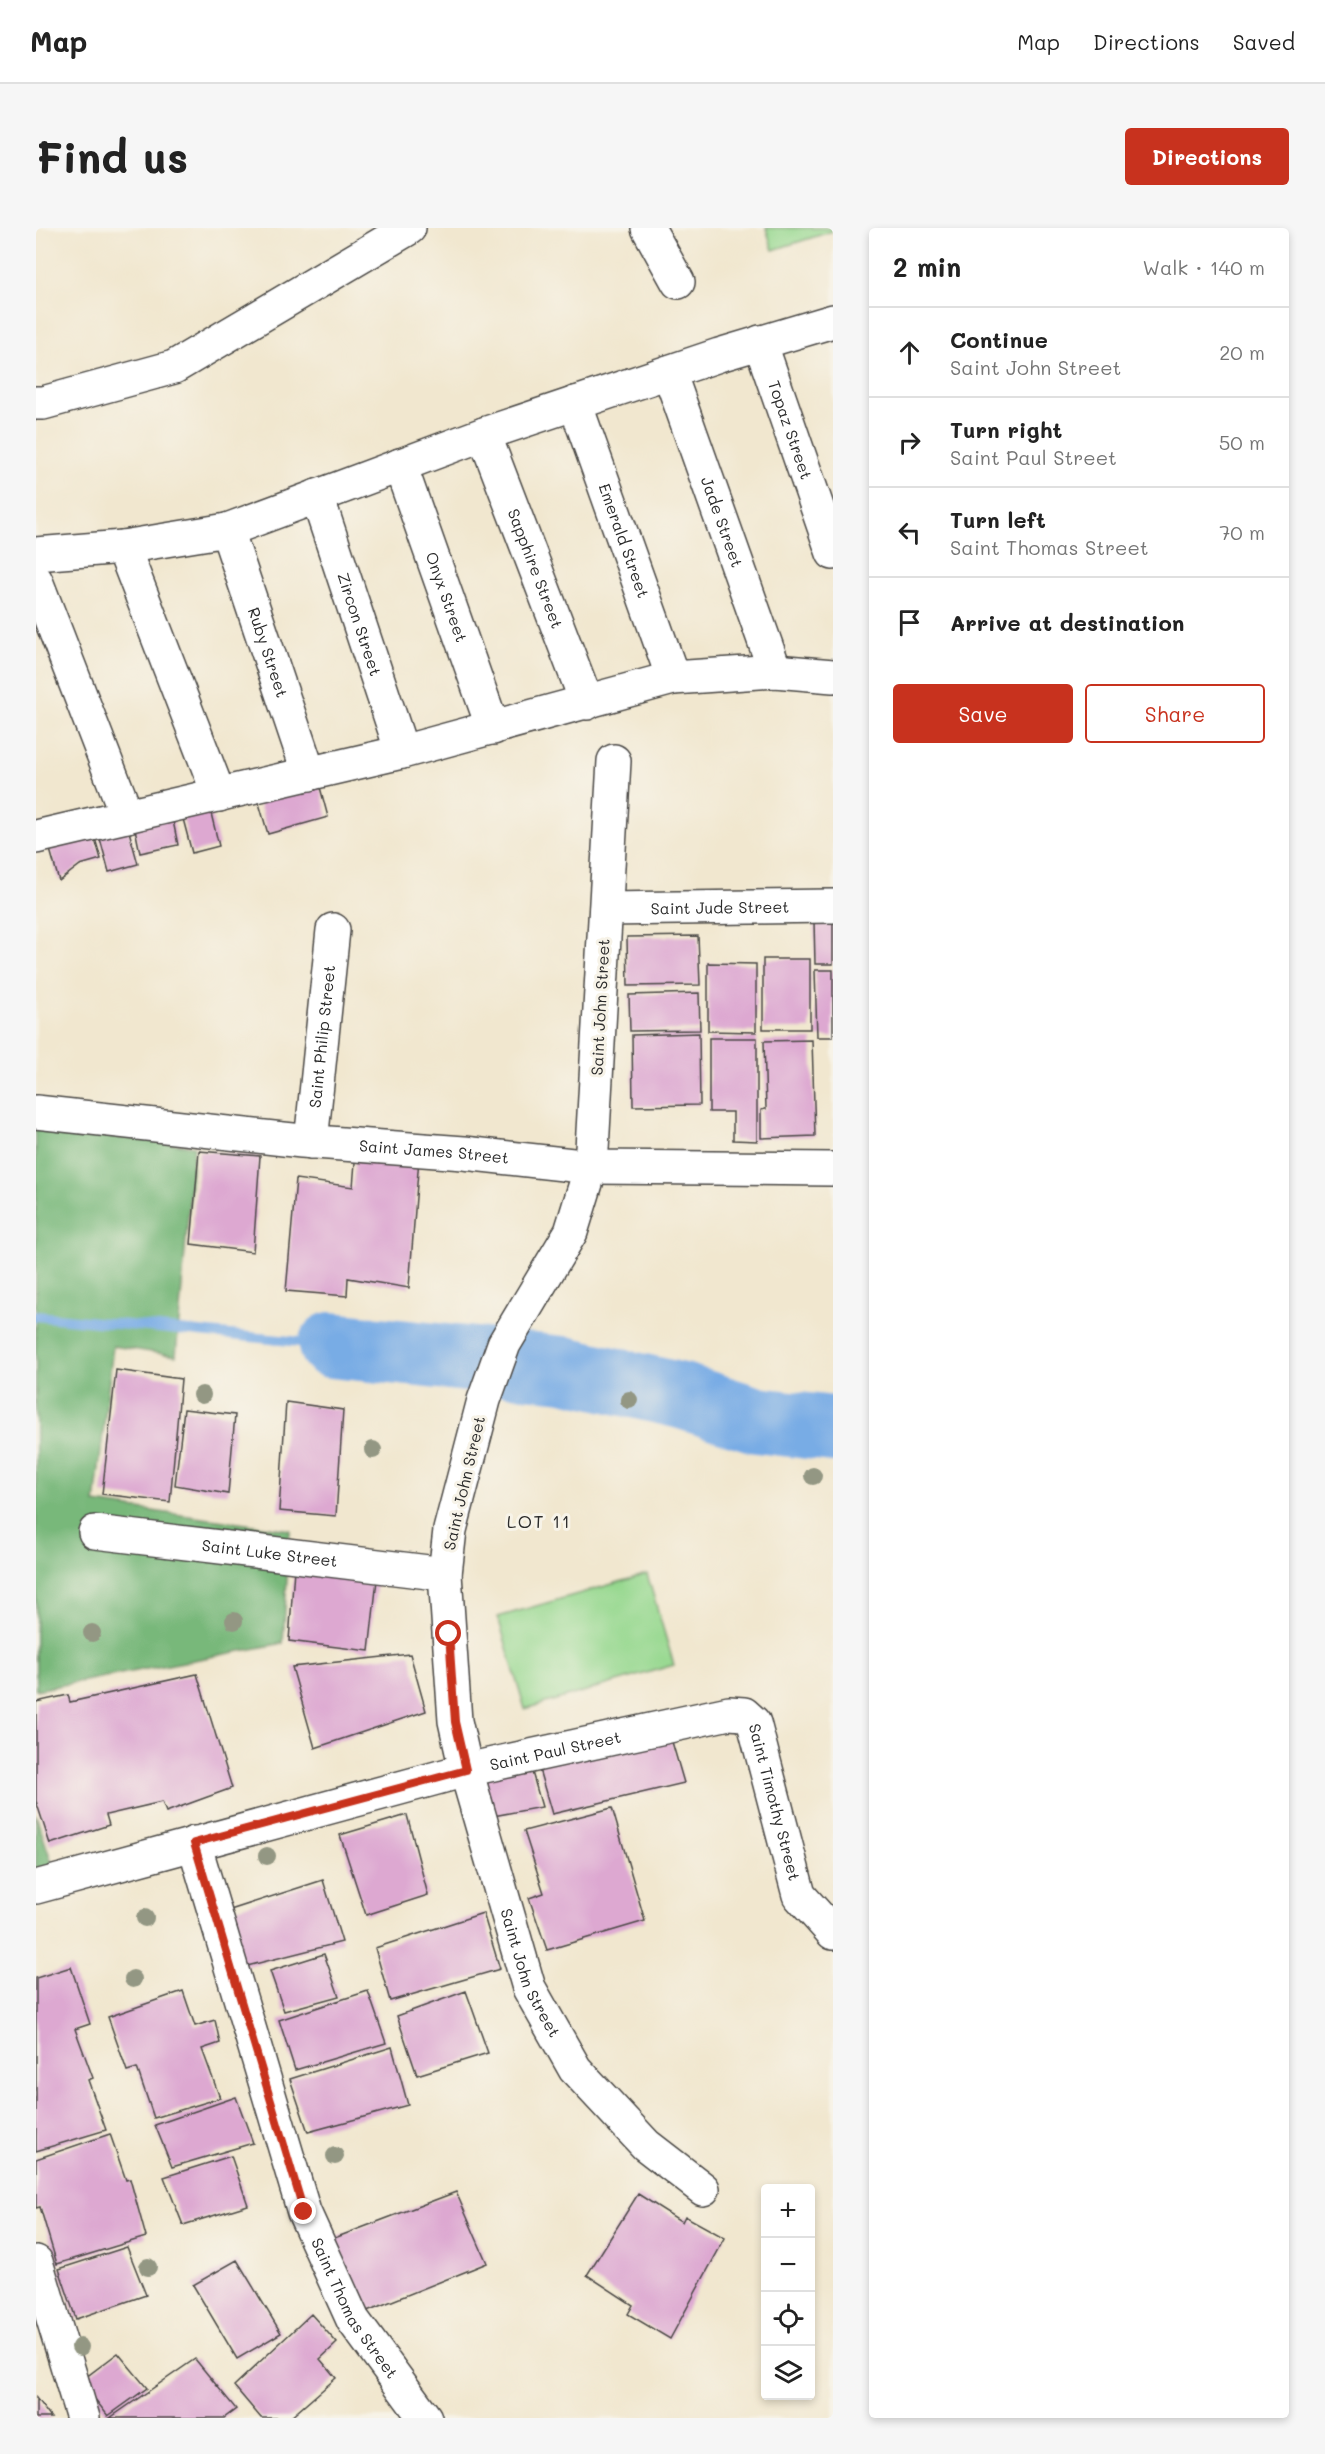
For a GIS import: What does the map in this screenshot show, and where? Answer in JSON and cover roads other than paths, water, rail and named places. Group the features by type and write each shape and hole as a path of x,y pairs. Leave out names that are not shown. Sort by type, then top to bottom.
{"street":[{"path":"36,403 174,367 409,228"},
{"path":"648,228 678,282"},
{"path":"36,554 123,548 227,530 484,434 760,342 833,321"},
{"name":"Topaz Street","path":"760,342 833,553"},
{"name":"Jade Street","path":"669,372 775,671"},
{"name":"Emerald Street","path":"575,403 673,678"},
{"name":"Sapphire Street","path":"484,434 587,703"},
{"name":"Onyx Street","path":"400,465 493,728"},
{"name":"Zircon Street","path":"317,496 402,752"},
{"name":"Ruby Street","path":"227,530 309,774"},
{"path":"123,548 219,795"},
{"path":"36,581 127,816"},
{"path":"36,837 402,752 673,678 775,671 833,676"},
{"name":"Saint John Street","path":"614,761 591,1167 571,1232 504,1344 490,1383 450,1530 445,1574 455,1722 466,1770 529,1988 575,2069 646,2145 704,2189"},
{"name":"Saint Jude Street","path":"606,909 833,906"},
{"name":"Saint Philip Street","path":"311,1142 333,930"},
{"name":"Saint James Street","path":"36,1112 311,1142 464,1153 591,1167 833,1169"},
{"name":"Saint Luke Street","path":"95,1532 445,1574"},
{"name":"Saint Paul Street","path":"36,1887 466,1770 729,1713"},
{"name":"Saint Timothy Street","path":"729,1713 744,1714 753,1723 799,1895 833,1933"},
{"name":"Saint Thomas Street","path":"194,1843 304,2212 353,2320 425,2418"},
{"path":"36,2262 83,2418"}],"waterway":[{"path":"36,1316 331,1345"},
{"path":"331,1345 564,1369 682,1396 757,1420 833,1429"}],"district":[{"name":"LOT 11","path":"539,1522"}]}
